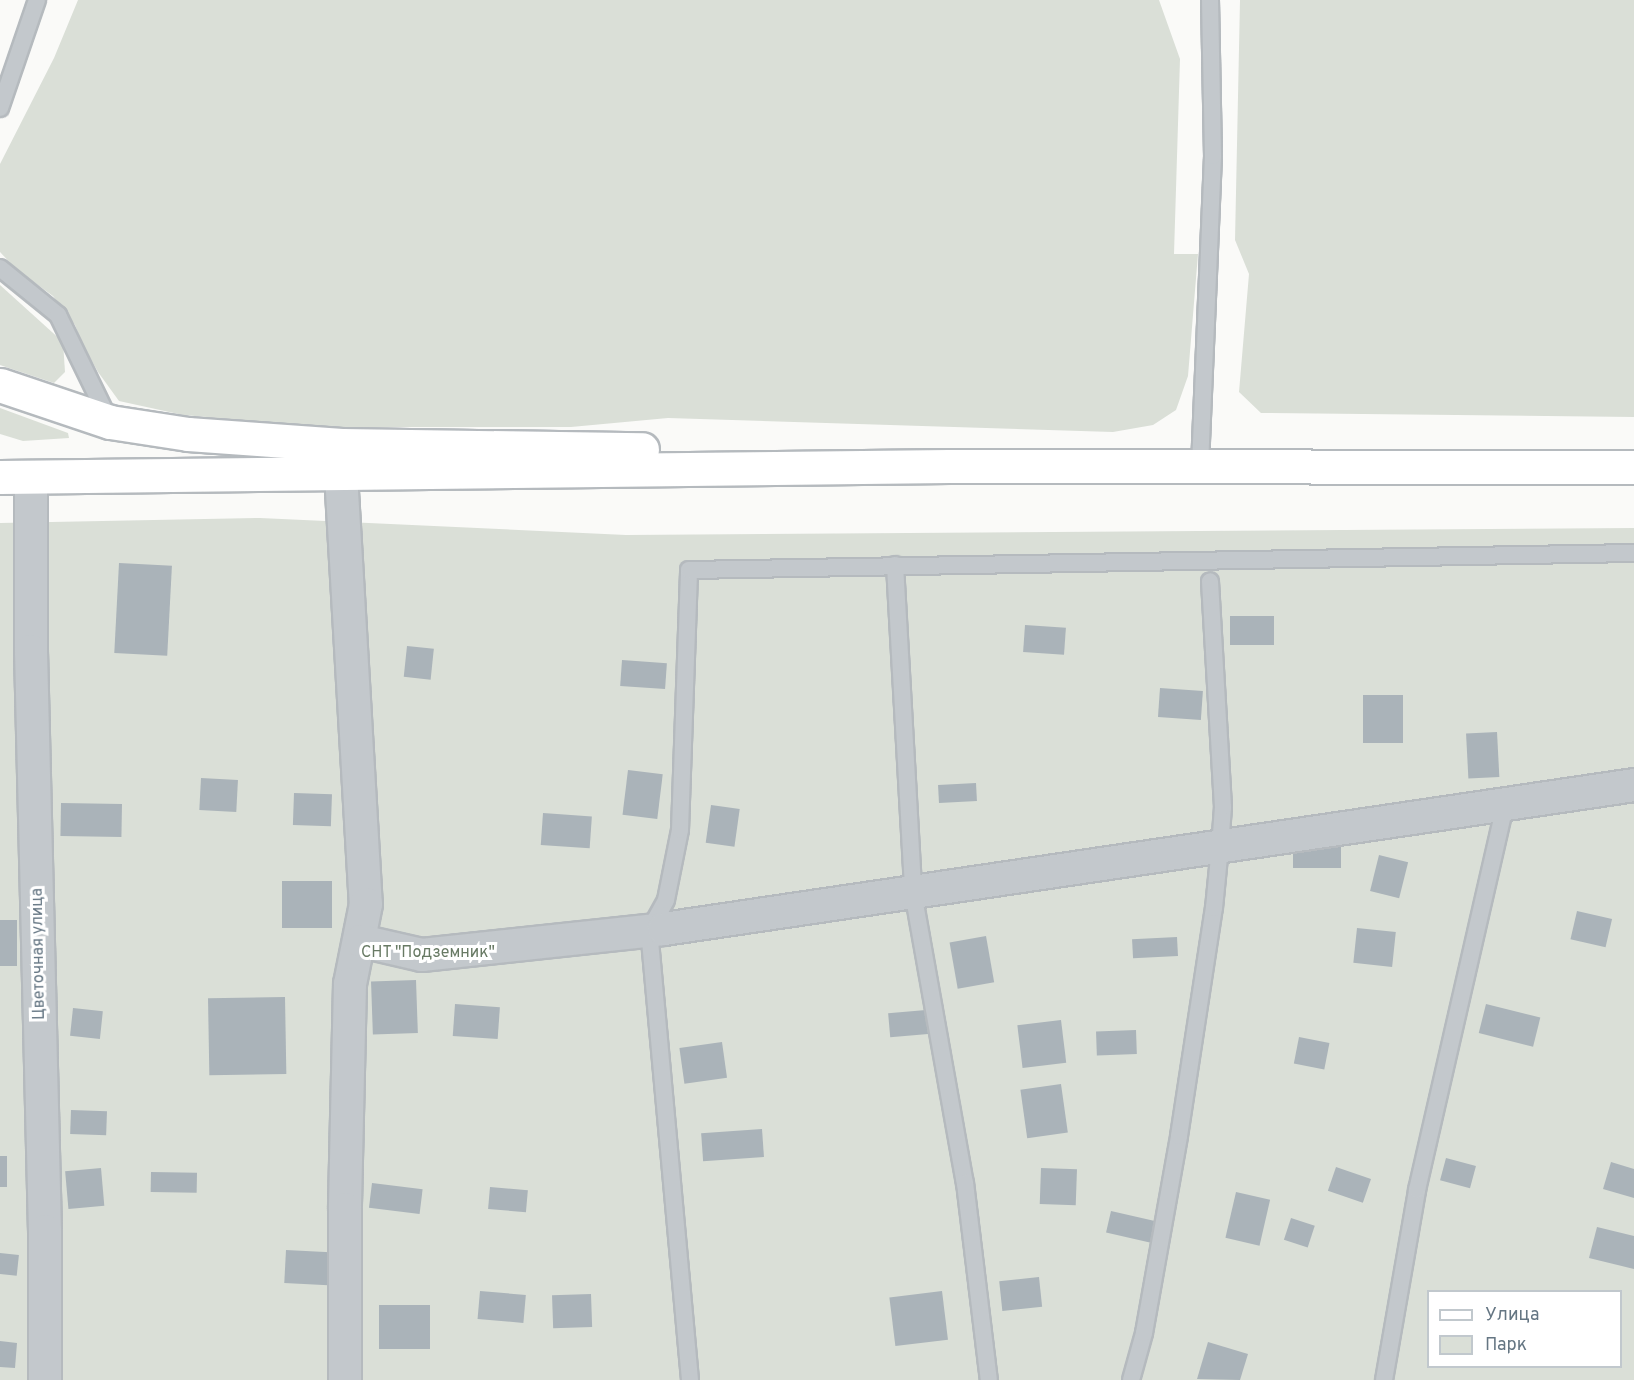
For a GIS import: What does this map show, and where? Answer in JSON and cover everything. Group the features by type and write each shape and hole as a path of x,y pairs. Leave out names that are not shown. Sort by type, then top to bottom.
{"main road":[{"path":"0,385 110,422 188,434 342,445 726,450 949,466"},
{"path":"15,477 949,466 1634,467"}],"street":[{"path":"341,474 366,904 361,941 350,984 345,1209 345,1380"},
{"name":"Цветочная улица","path":"15,477 31,528 32,675 45,1231 45,1380"},
{"path":"361,941 422,955 649,931 1505,806 1634,785"}],"lane":[{"path":"0,108 37,0"},
{"path":"1200,466 1213,156 1210,0"},
{"path":"0,268 58,315 110,422"},
{"path":"690,1380 649,931 666,900 680,830 689,570 1634,553"},
{"path":"895,565 913,892 965,1183 989,1380"},
{"path":"1131,1380 1144,1333 1179,1136 1214,908 1223,807 1210,581"},
{"path":"1384,1380 1417,1190 1505,806"}],"green space":[{"path":"78,0 1159,0 1180,59 1174,254 1198,254 1188,376 1176,410 1153,425 1113,432 668,418 571,427 323,427 183,415 119,401 98,372 75,325 53,296 17,270 0,252 0,164 54,58"},
{"path":"1240,0 1634,0 1634,417 1261,413 1239,392 1249,274 1235,240"},
{"path":"0,285 63,342 65,372 54,383 0,365"},
{"path":"0,408 68,433 69,438 23,441 0,434"},
{"name":"СНТ \"Подземник\"","path":"260,518 626,535 1634,528 1634,1380 0,1380 0,523"}],"building":[{"path":"119,563 172,566 167,656 114,653"},
{"path":"1230,616 1274,616 1274,645 1230,645"},
{"path":"1025,625 1066,628 1064,655 1023,652"},
{"path":"407,646 434,649 431,680 404,677"},
{"path":"622,660 667,663 665,689 620,686"},
{"path":"1160,688 1203,691 1201,720 1158,717"},
{"path":"1363,695 1403,695 1403,743 1363,743"},
{"path":"1497,732 1499,777 1468,779 1466,734"},
{"path":"628,770 663,774 657,819 623,815"},
{"path":"201,778 238,780 236,812 199,810"},
{"path":"976,783 977,801 939,803 938,785"},
{"path":"294,793 332,794 331,826 293,825"},
{"path":"61,803 122,804 121,837 60,836"},
{"path":"711,805 740,809 734,847 706,843"},
{"path":"543,813 592,816 590,848 541,845"},
{"path":"1293,842 1341,842 1341,868 1293,868"},
{"path":"1379,855 1408,862 1399,898 1370,891"},
{"path":"282,881 332,881 332,928 282,928"},
{"path":"1577,911 1612,919 1606,947 1570,939"},
{"path":"0,920 17,920 17,966 0,966"},
{"path":"1357,928 1396,932 1392,967 1353,963"},
{"path":"986,936 994,982 958,989 950,942"},
{"path":"1177,937 1178,956 1133,958 1132,939"},
{"path":"416,980 418,1033 373,1035 371,982"},
{"path":"285,997 286,1074 209,1075 208,998"},
{"path":"455,1004 500,1007 498,1039 453,1036"},
{"path":"1486,1004 1540,1018 1533,1047 1479,1033"},
{"path":"73,1008 103,1011 100,1039 70,1036"},
{"path":"926,1010 928,1034 890,1037 888,1013"},
{"path":"1061,1020 1066,1063 1023,1068 1017,1025"},
{"path":"1136,1030 1137,1054 1097,1055 1096,1031"},
{"path":"1299,1037 1329,1043 1324,1069 1294,1064"},
{"path":"722,1042 727,1078 684,1084 679,1048"},
{"path":"1061,1084 1068,1133 1027,1138 1020,1090"},
{"path":"71,1110 107,1111 106,1135 70,1134"},
{"path":"762,1129 764,1157 703,1161 701,1133"},
{"path":"0,1156 7,1156 7,1187 0,1187"},
{"path":"1446,1158 1476,1166 1470,1188 1440,1180"},
{"path":"1611,1162 1634,1169 1634,1198 1603,1189"},
{"path":"1336,1167 1371,1179 1363,1203 1328,1191"},
{"path":"101,1168 104,1206 68,1209 65,1171"},
{"path":"1041,1168 1077,1169 1076,1205 1040,1204"},
{"path":"151,1172 197,1173 197,1193 151,1192"},
{"path":"372,1183 423,1189 420,1214 369,1208"},
{"path":"490,1187 528,1190 526,1212 488,1209"},
{"path":"1236,1192 1270,1200 1260,1246 1225,1238"},
{"path":"1111,1211 1156,1221 1151,1243 1106,1232"},
{"path":"1291,1218 1315,1226 1308,1248 1284,1240"},
{"path":"1597,1227 1634,1236 1634,1269 1589,1258"},
{"path":"286,1250 330,1252 328,1285 284,1283"},
{"path":"0,1253 19,1255 17,1276 0,1274"},
{"path":"1039,1277 1042,1307 1002,1311 999,1281"},
{"path":"480,1291 526,1295 523,1323 478,1319"},
{"path":"942,1291 948,1340 895,1346 889,1297"},
{"path":"591,1294 592,1327 553,1328 552,1295"},
{"path":"379,1305 430,1305 430,1349 379,1349"},
{"path":"0,1341 17,1343 15,1368 0,1367"},
{"path":"1208,1342 1248,1354 1240,1380 1197,1379"}]}
